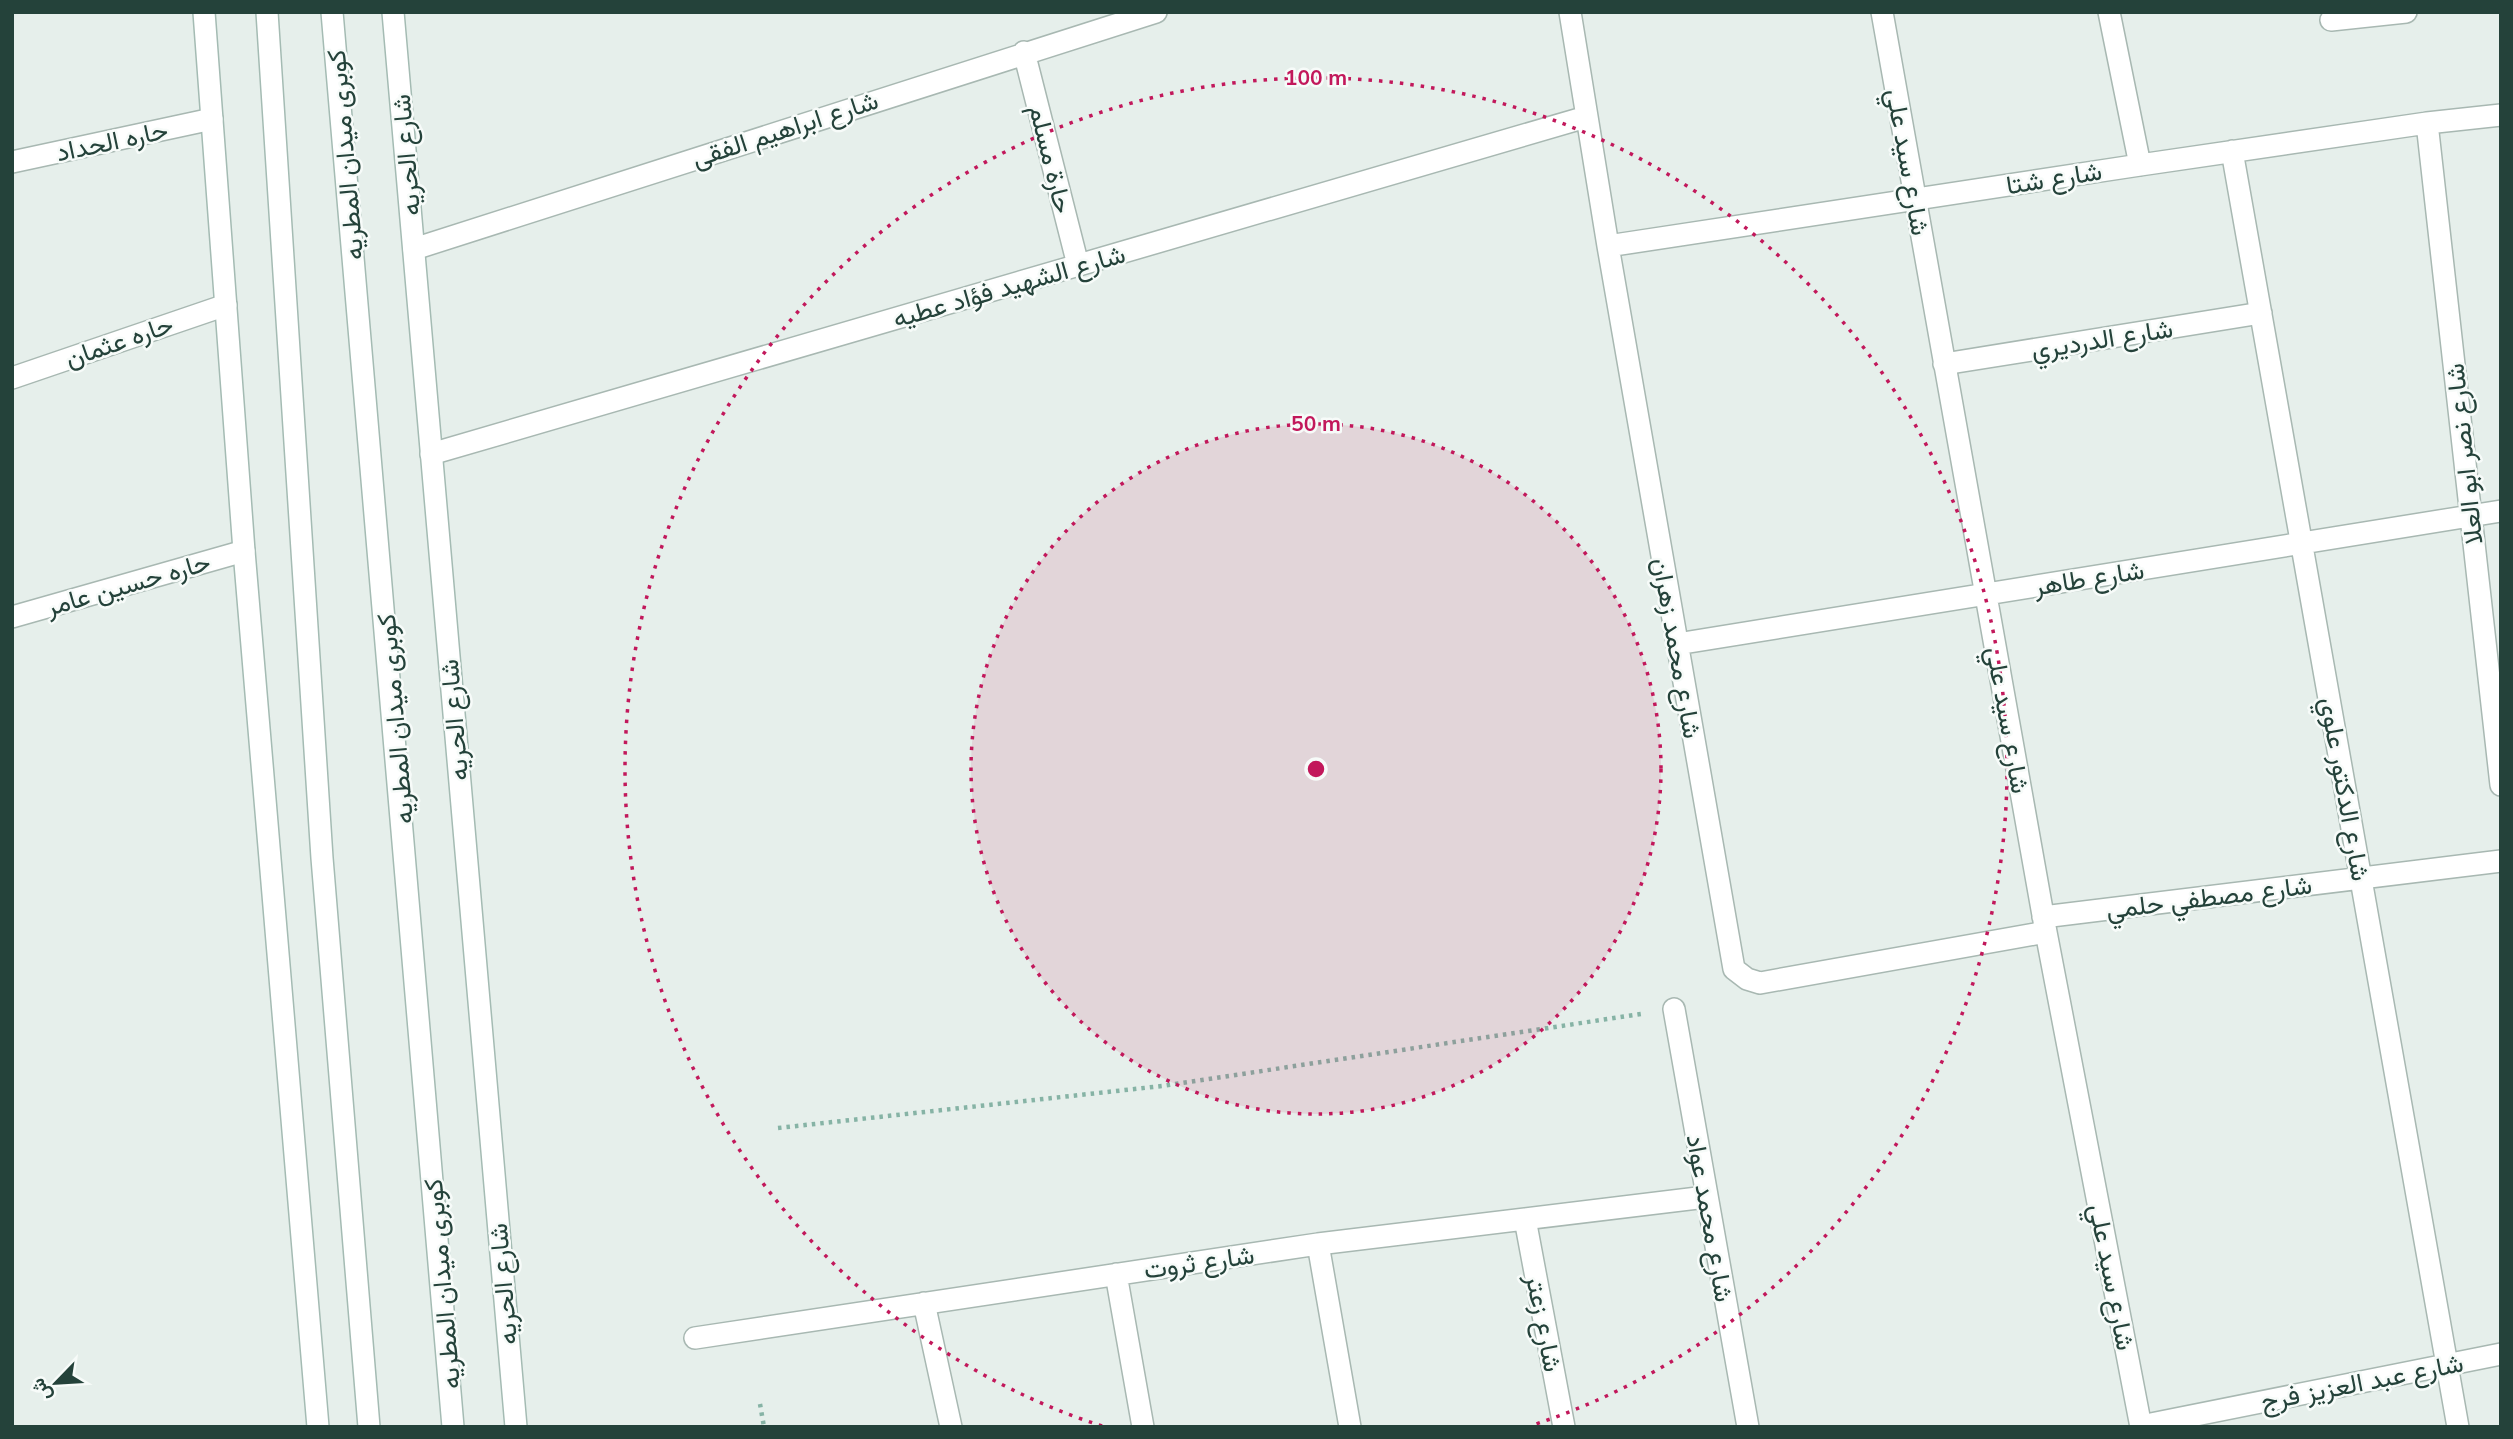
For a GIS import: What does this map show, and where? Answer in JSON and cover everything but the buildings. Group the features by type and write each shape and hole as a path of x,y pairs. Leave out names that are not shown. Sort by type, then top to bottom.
{"street":[{"path":"204,12 244,551 318,1427"},
{"path":"267,12 322,858 369,1427"},
{"name":"كوبرى ميدان المطريه","path":"332,12 396,723 453,1427"},
{"name":"شارع الحريه","path":"393,12 516,1427"},
{"name":"شارع ابراهيم الفقى","path":"414,249 1156,12"},
{"name":"شارع محمد زهران","path":"1570,12 1676,644 1734,969 1747,979 1760,982 2044,925"},
{"name":"شارع سيد علي","path":"1882,12 2044,925 2141,1427"},
{"path":"2109,12 2140,165"},
{"path":"2331,20 2406,12"},
{"name":"حارة مسلم","path":"1024,52 1079,265"},
{"name":"شارع شتا","path":"1608,246 2232,151 2427,123 2501,116"},
{"name":"شارع الشهيد فؤاد عطيه","path":"431,454 1586,117"},
{"name":"حاره الحداد","path":"12,162 212,119"},
{"name":"شارع نصر ابو العلا","path":"2427,123 2501,785"},
{"name":"شارع الدكتور علوي","path":"2232,151 2458,1427"},
{"name":"حاره عثمان","path":"12,378 226,305"},
{"name":"شارع الدرديري","path":"1944,364 2260,313"},
{"name":"شارع طاهر","path":"1676,644 2501,511"},
{"name":"حاره حسين عامر","path":"12,617 244,551"},
{"name":"شارع مصطفي حلمي","path":"2044,925 2360,878 2501,861"},
{"name":"شارع محمد عواد","path":"1674,1009 1748,1427"},
{"name":"شارع ثروت","path":"695,1338 1318,1244 1706,1197"},
{"name":"شارع زعتر","path":"1525,1219 1564,1427"},
{"path":"1318,1244 1350,1427"},
{"path":"1116,1274 1143,1427"},
{"path":"925,1303 951,1427"},
{"name":"شارع عبد العزيز فرج","path":"2141,1427 2501,1354"}],"path":[{"path":"778,1128 1162,1086 1674,1009"},
{"path":"760,1404 764,1427"}]}
